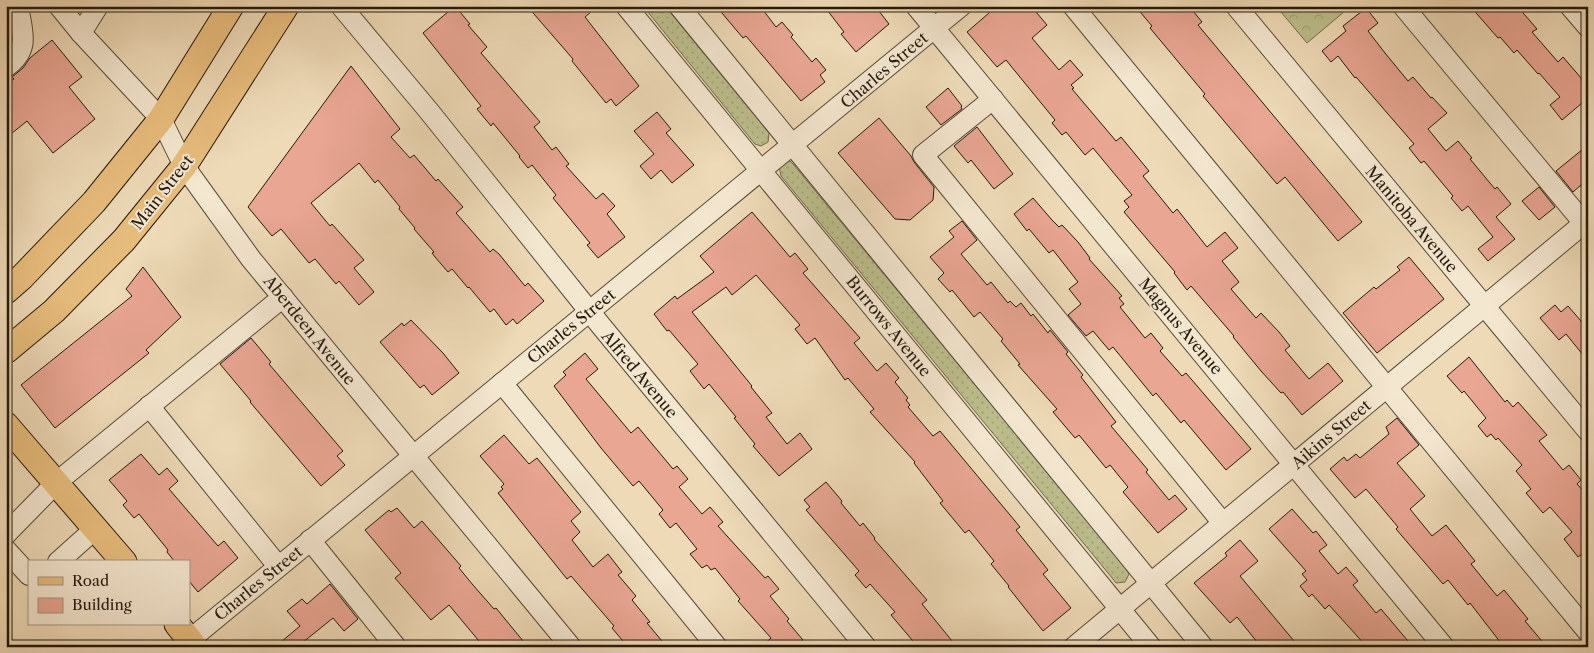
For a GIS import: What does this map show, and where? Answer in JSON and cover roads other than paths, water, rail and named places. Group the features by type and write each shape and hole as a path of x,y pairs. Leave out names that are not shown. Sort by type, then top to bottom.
{"main road":[{"path":"12,284 94,202 161,119 231,6"},
{"name":"Main Street","path":"6,351 54,311 124,240 184,166 286,6"},
{"path":"6,425 122,560"}],"street":[{"path":"6,13 17,6 24,42 17,59 6,67"},
{"name":"Aberdeen Avenue","path":"59,6 81,33 161,119 184,166 251,259 572,647"},
{"path":"81,33 98,6"},
{"name":"Alfred Avenue","path":"341,6 866,647"},
{"name":"Burrows Avenue","path":"626,6 1151,647"},
{"path":"679,6 1203,647"},
{"name":"Magnus Avenue","path":"916,6 1444,647"},
{"name":"Charles Street","path":"185,639 413,456 961,6"},
{"path":"1073,6 1588,632"},
{"name":"Manitoba Avenue","path":"1236,6 1588,431"},
{"path":"1403,6 1586,224"},
{"path":"1570,6 1588,28"},
{"path":"993,99 923,155 1222,522"},
{"name":"Aikins Street","path":"1074,647 1222,522 1586,224"},
{"path":"6,534 57,482 283,297"},
{"path":"502,383 717,647"},
{"path":"150,406 278,566"},
{"path":"60,560 96,528"},
{"path":"310,540 396,647"},
{"path":"6,550 28,574"}]}
